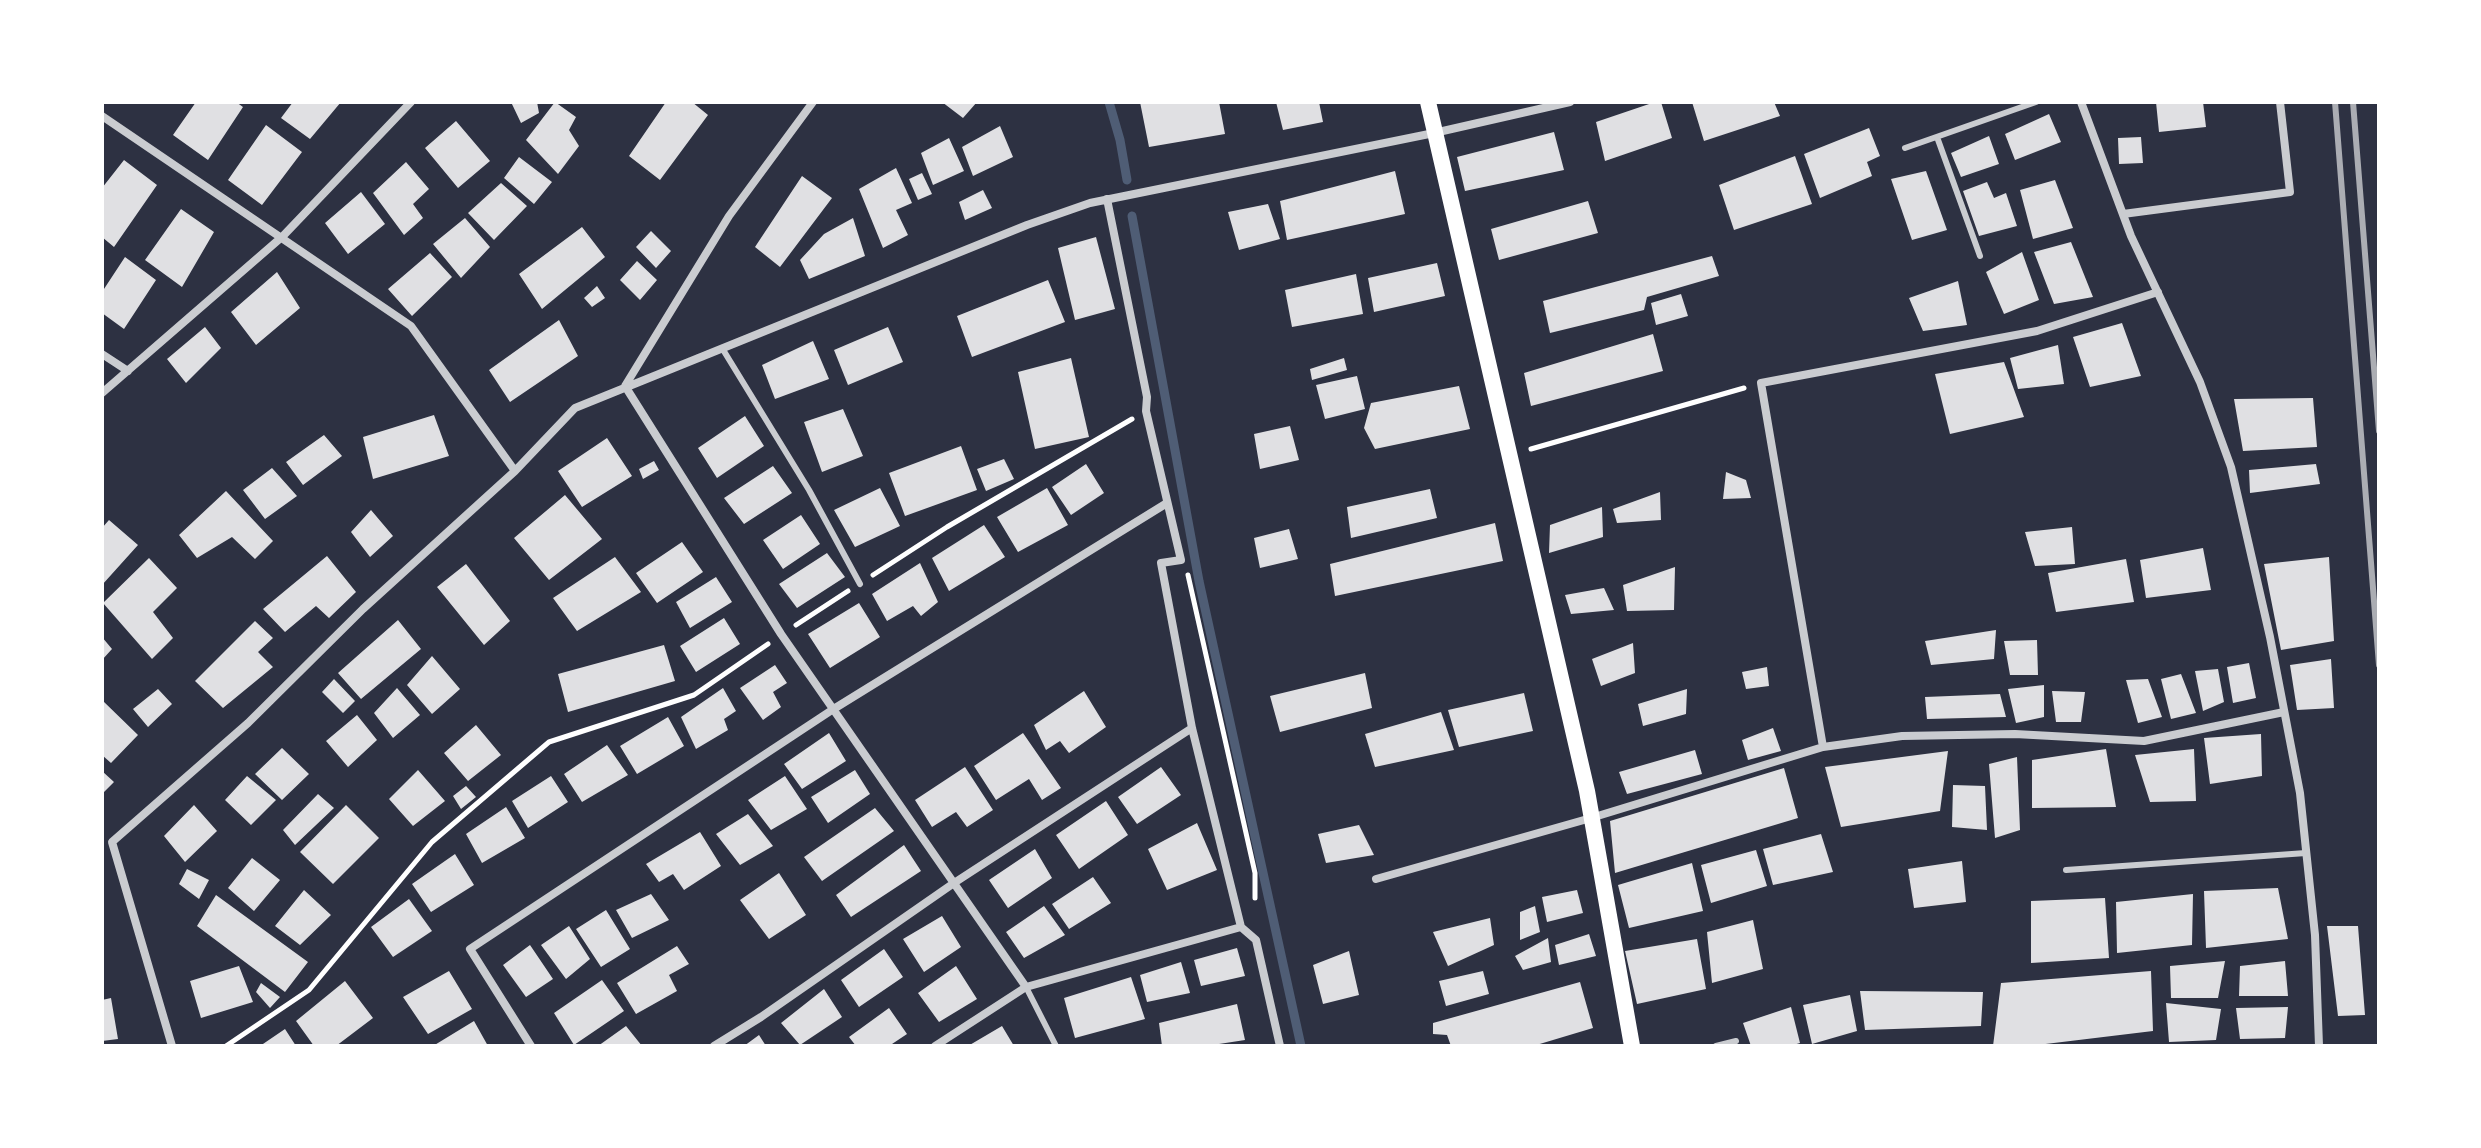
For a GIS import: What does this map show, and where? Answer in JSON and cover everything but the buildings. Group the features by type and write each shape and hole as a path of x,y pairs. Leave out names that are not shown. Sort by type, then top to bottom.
{"main road":[{"path":"1428,102 1591,818 1632,1046"}],"street":[{"path":"102,393 283,236 411,102"},
{"path":"625,386 729,216 813,102"},
{"path":"102,850 248,723 363,609 515,471 575,408 1027,225 1090,203 1570,102"},
{"path":"2081,102 2123,214 2200,382 2231,467 2300,793 2315,935 2319,1046"},
{"path":"2123,214 2290,192 2280,102"},
{"path":"102,116 283,236 411,326 515,471"},
{"path":"1107,199 1147,397 1146,411 1181,560 1161,563 1192,728 1241,927 1256,940 1280,1046"},
{"path":"1823,747 1761,383 2037,331 2158,292"},
{"path":"102,354 128,371"},
{"path":"625,386 781,634 1026,987"},
{"path":"531,1046 470,949 832,710 1167,503"},
{"path":"1376,879 1823,747 1902,736 2015,734 2144,741 2284,712"},
{"path":"714,1046 761,1017 954,883 1192,728"},
{"path":"112,842 172,1046"},
{"path":"935,1046 1026,987 1241,927"}],"lane":[{"path":"1905,148 2036,102"},
{"path":"1937,137 1980,256"},
{"path":"722,348 809,490 860,584"},
{"path":"2066,870 2306,853"},
{"path":"1026,987 1056,1046"},
{"path":"1716,1046 1736,1041"}],"path":[{"path":"1509,456 1761,383"},
{"path":"226,1046 309,990 432,842 549,742 694,695 781,634 947,527 1146,411"},
{"path":"1181,560 1186,569 1255,873 1255,900"}],"waterway":[{"path":"1109,102 1127,180"},
{"path":"1132,216 1199,581 1301,1046"}],"railway":[{"path":"2335,102 2379,665"},
{"path":"2353,102 2379,431"}]}
